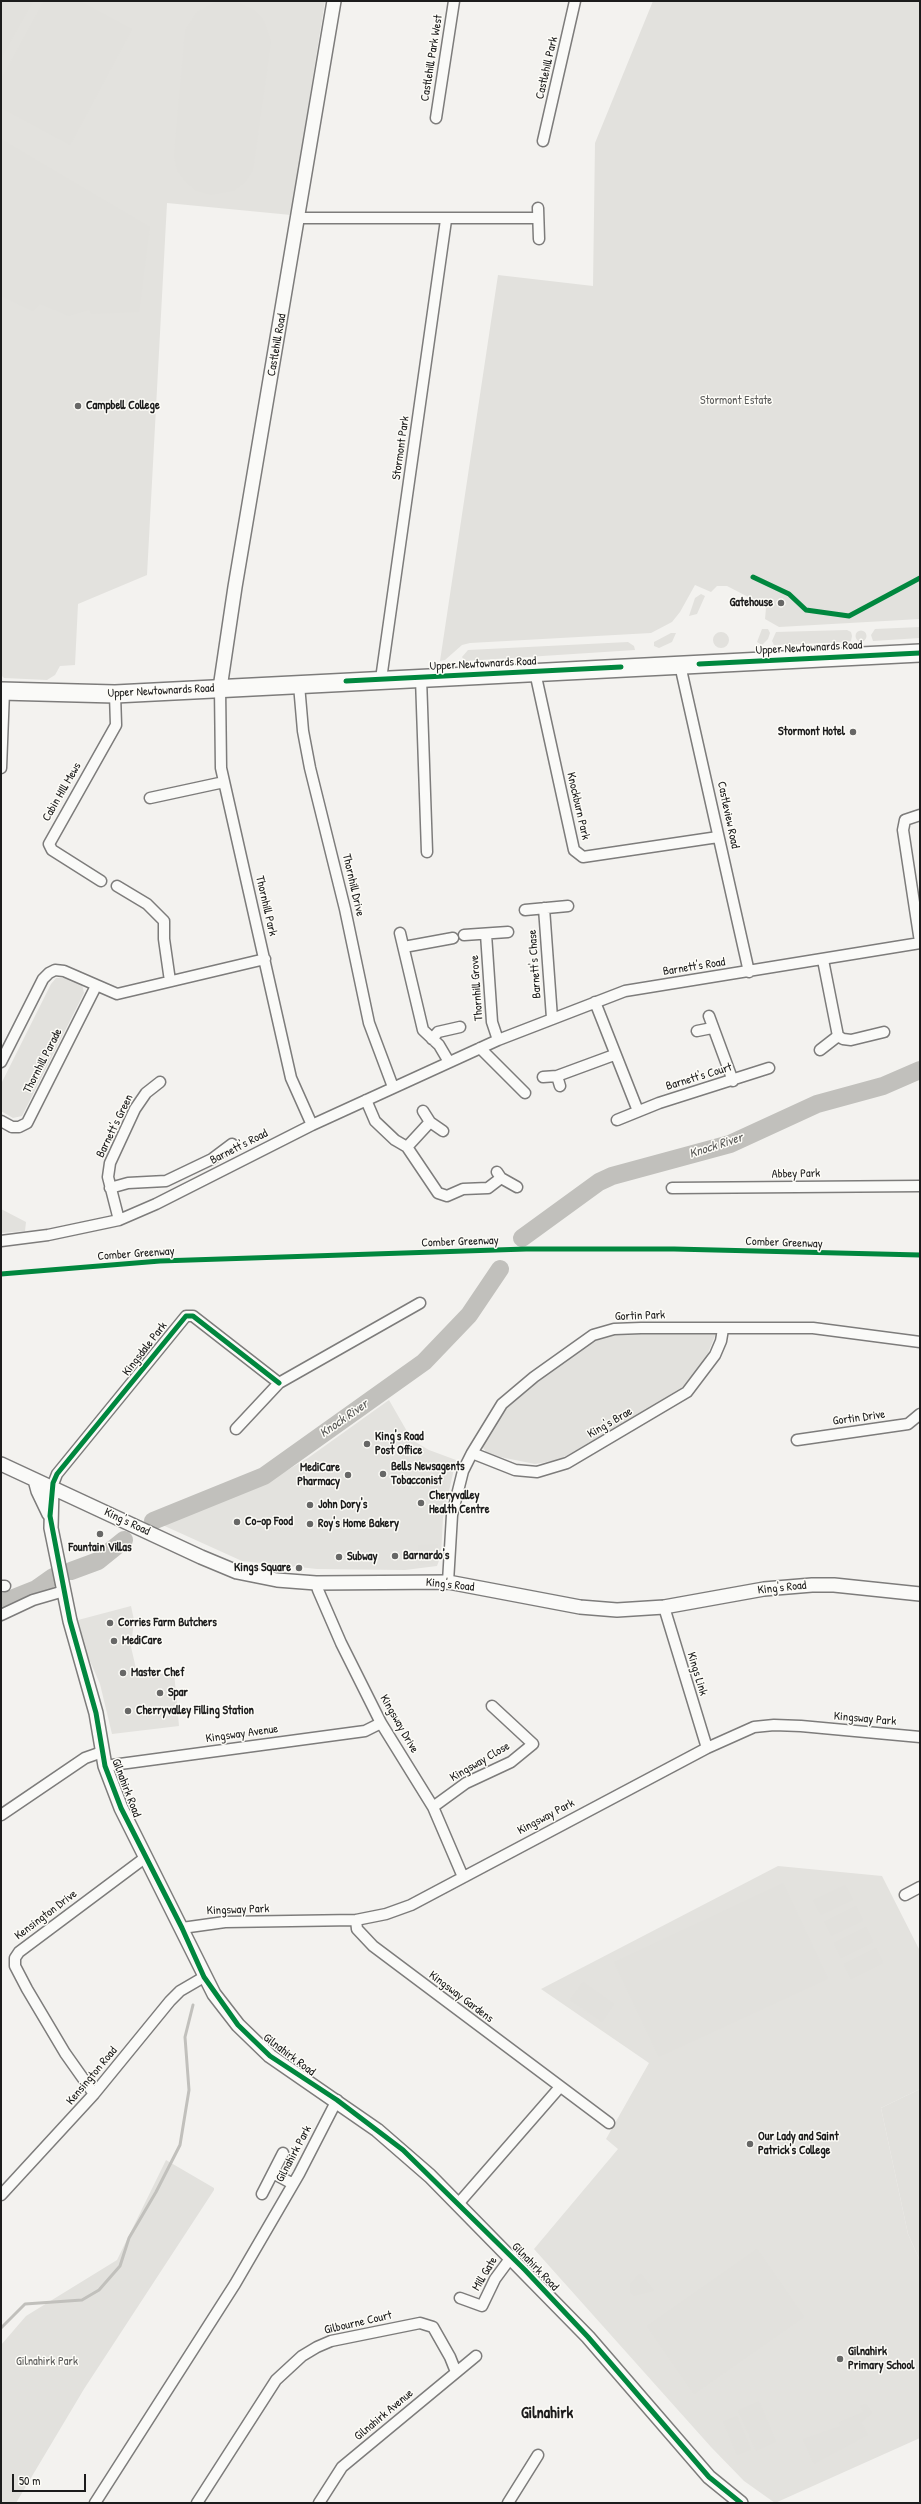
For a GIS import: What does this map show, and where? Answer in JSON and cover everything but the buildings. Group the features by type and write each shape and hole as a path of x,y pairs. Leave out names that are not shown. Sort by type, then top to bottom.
{"highway":[{"name":"Upper Newtownards Road","path":"2,691 116,694 250,685 299,685 381,679 920,653"}],"street":[{"name":"Castlehill Road","path":"220,688 235,587 299,218 334,1"},
{"name":"Castlehill Park West","path":"436,118 454,1"},
{"name":"Castlehill Park","path":"543,141 575,1"},
{"path":"299,218 446,220 476,219 538,213 539,240"},
{"name":"Stormont Park","path":"381,679 446,220"},
{"name":"Castleview Road","path":"680,664 718,837 731,886 748,972"},
{"name":"Knockburn Park","path":"535,672 574,850 583,857 718,837"},
{"path":"421,678 427,852"},
{"name":"Thornhill Drive","path":"299,685 303,731 307,753 346,909 367,1016 393,1087"},
{"name":"Thornhill Park","path":"220,688 221,762 224,782 291,1078 312,1126"},
{"path":"1,768 2,691"},
{"name":"Cabin HIll Mews","path":"101,880 52,850 49,844 116,725 116,694"},
{"path":"150,798 224,782"},
{"path":"920,815 905,820 903,830 920,943"},
{"path":"117,886 147,904 164,921 164,938 170,980"},
{"path":"525,910 568,906"},
{"name":"Barnett's Chase","path":"544,908 552,1018"},
{"path":"464,935 508,932"},
{"path":"400,933 423,1030 439,1045 448,1062"},
{"name":"Thornhill Grove","path":"486,934 492,1022 498,1040"},
{"path":"404,948 453,938"},
{"name":"Barnett's Road","path":"1,1241 42,1236 119,1220 156,1204 312,1126 448,1062 552,1018 625,991 823,960 920,943"},
{"path":"1,1062 43,979 55,970 64,971 117,994 131,993 148,985 265,959"},
{"path":"823,960 838,1036 843,1039 851,1040 884,1032"},
{"name":"Thornhill Parade","path":"1,1121 12,1127 19,1127 27,1123 96,986"},
{"path":"595,1002 614,1055 638,1111"},
{"path":"709,1016 712,1028 733,1081"},
{"path":"432,1039 438,1032 460,1027"},
{"path":"697,1031 712,1028"},
{"path":"820,1050 838,1036"},
{"path":"480,1048 525,1093"},
{"path":"543,1077 557,1076 614,1055"},
{"name":"Barnett's Court","path":"617,1120 638,1111 769,1068"},
{"path":"557,1076 560,1086"},
{"name":"Barnett's Green","path":"119,1220 108,1177 110,1163 135,1109 146,1093 160,1082"},
{"path":"366,1100 376,1121 395,1140 407,1147 438,1193 448,1196 463,1189 488,1188 499,1175 517,1187"},
{"path":"423,1111 430,1122 443,1131"},
{"path":"407,1147 430,1122"},
{"path":"110,1188 128,1183 166,1181 212,1159 232,1144"},
{"name":"Abbey Park","path":"672,1188 920,1186"},
{"path":"236,1429 279,1383 420,1303"},
{"name":"Kingsdale Park","path":"52,1487 57,1474 186,1316 193,1316 279,1383"},
{"name":"Gortin Park","path":"448,1582 452,1515 463,1471 472,1453 502,1404 534,1377 593,1335 614,1329 634,1328 813,1328 920,1342"},
{"name":"King's Brae","path":"472,1453 515,1470 537,1472 567,1463 686,1392 715,1355 721,1342 723,1329"},
{"name":"Gortin Drive","path":"797,1440 908,1424 920,1414"},
{"name":"King's Road","path":"1,1464 201,1557 237,1572 277,1580 316,1583 448,1582 580,1607 624,1610 664,1607 764,1588 812,1585 834,1585 920,1594"},
{"path":"35,1480 38,1491 50,1516"},
{"name":"Gilnahirk Road","path":"52,1487 50,1516 64,1591 77,1651 96,1713 105,1766 121,1808 182,1928 204,1977 224,2007 253,2040 287,2069 337,2100 403,2150 512,2256 588,2337 709,2477 741,2503"},
{"name":"Kingsway Drive","path":"316,1583 341,1643 381,1723 433,1807 463,1877"},
{"path":"1,1614 33,1600 64,1591"},
{"name":"Kings Link","path":"664,1607 706,1748"},
{"name":"Kingsway Close","path":"433,1807 466,1783 511,1762 533,1744 492,1706"},
{"name":"Kingsway Avenue","path":"105,1766 365,1731 381,1723"},
{"name":"Kingsway Park","path":"182,1928 190,1925 225,1922 356,1920 386,1914 411,1905 706,1748 748,1729 774,1725 920,1737"},
{"path":"1,1815 85,1758 102,1752"},
{"name":"Kensington Drive","path":"94,2094 65,2053 27,1989 15,1966 15,1958 19,1952 146,1857"},
{"path":"905,1895 920,1887"},
{"name":"Kingsway Gardens","path":"356,1920 357,1929 373,1946 560,2087 609,2122"},
{"name":"Kensington Road","path":"1,2195 94,2094 170,2001 180,1991 204,1977"},
{"path":"458,2204 560,2087"},
{"name":"Gilnahirk Park","path":"95,2503 234,2284 293,2184 337,2100"},
{"path":"262,2194 284,2153"},
{"path":"273,2173 293,2184"},
{"name":"Mill Gate","path":"460,2298 482,2306 495,2279 512,2256"},
{"name":"Gilbourne Court","path":"197,2503 276,2380 302,2356 317,2347 331,2342 420,2323 433,2327 450,2357 456,2372"},
{"name":"Gilnahirk Avenue","path":"319,2503 342,2467 476,2356"},
{"path":"508,2503 538,2455"}],"shaded area":[{"name":"Campbell College","path":"1,1 325,1 291,215 167,203 147,575 78,604 75,665 60,666 55,675 47,680 4,678 1,675"},
{"path":"389,1400 412,1440 429,1450 456,1460 443,1518 441,1555 437,1566 405,1570 317,1569 242,1561 158,1523 160,1520 198,1503 267,1482 308,1458"},
{"path":"131,1606 134,1620 131,1647 138,1677 174,1672 179,1726 112,1734 100,1684 86,1652 78,1620"},
{"name":"Our Lady and Saint Patrick's College","path":"778,1866 882,1876 920,1951 920,2089 881,2108 908,2234 920,2261 920,2438 775,2503 744,2481 711,2447 534,2249 618,2149 606,2139 649,2063 541,1989"}],"green space":[{"path":"1,1 33,1 1,58"},
{"path":"44,1 80,1 132,29 70,145 1,108 1,80"},
{"path":"217,1 234,1 253,9 264,21 271,42 253,170 245,182 233,191 211,195 197,191 186,182 177,170 174,156 185,31 197,12"},
{"name":"Stormont Estate","path":"653,1 920,1 920,619 779,627 765,619 766,608 762,604 727,586 717,586 711,592 695,585 680,612 672,622 651,633 470,643 462,645 445,660 440,661 498,275 593,286 595,143"},
{"path":"1,139 150,227 139,312 91,314 89,310 69,316 40,304 32,311 1,296"},
{"path":"701,594 705,596 697,614 689,616 695,598"},
{"path":"920,627 920,638 873,641 871,635 875,629"},
{"path":"762,629 768,629 770,633 768,639 762,645 757,642"},
{"path":"847,630 851,632 852,636 851,641 847,642 774,645 772,641 776,632"},
{"path":"861,630 865,632 867,636 865,640 861,642 857,640 855,636 857,632"},
{"path":"721,632 728,637 729,640 724,647 721,648 714,643 713,640 718,633"},
{"path":"671,633 676,633 672,642 659,648 654,646 654,642"},
{"path":"628,642 634,646 635,650 465,661 462,657 468,650"},
{"path":"56,978 64,978 82,984 84,993 22,1116 13,1118 1,1111 1,1084 51,984"},
{"path":"1,1209 26,1222 25,1231 1,1233"},
{"path":"621,1333 716,1333 706,1358 684,1386 612,1432 558,1460 535,1464 490,1455 486,1452 482,1446 498,1418 509,1404 588,1343"},
{"path":"435,1474 448,1474 442,1511 436,1510"},
{"path":"438,1544 438,1555 433,1563 418,1565 418,1545"},
{"path":"783,1883 828,1979 659,2057 614,1962"},
{"path":"845,1885 853,1900 821,1915 813,1900"},
{"path":"856,1906 863,1921 831,1936 824,1922"},
{"path":"866,1927 873,1942 841,1958 834,1943"},
{"path":"876,1948 883,1963 851,1979 844,1964"},
{"path":"583,1982 614,2004 602,2022 570,2000"},
{"path":"920,2089 920,2261 908,2234 881,2108"},
{"name":"Gilnahirk Park","path":"166,2160 214,2188 214,2190 84,2389 16,2503 1,2503 1,2345 26,2316 117,2260"},
{"path":"757,2249 804,2317 694,2394 647,2326"},
{"path":"640,2273 654,2291 634,2296 630,2291 630,2285"},
{"path":"759,2401 776,2442 756,2451 738,2410"},
{"path":"866,2404 872,2413 861,2422 868,2435 814,2464 803,2439 840,2426 839,2422 863,2412 860,2405"},
{"path":"737,2416 751,2450 737,2455 723,2421"}],"waterway":[{"name":"Knock River","path":"522,1238 599,1182 612,1176 730,1144 817,1104 883,1086 920,1070"},
{"name":"Knock River","path":"153,1521 264,1476 424,1362 469,1315 500,1269"},
{"name":"Knock River","path":"71,1571 98,1561 124,1540"},
{"name":"Knock River","path":"1,1603 36,1589 53,1577"},
{"path":"1,2328 25,2304 82,2300 99,2290 120,2266 129,2238 156,2192 180,2145 189,2090 185,2037 193,2005"}],"cycle path":[{"path":"753,577 789,594 806,610 849,616 920,578"},
{"path":"699,664 920,653"},
{"path":"346,681 621,667"},
{"name":"Comber Greenway","path":"1,1274 160,1261 526,1249 674,1249 920,1255"},
{"path":"279,1383 193,1316 186,1316 57,1474 53,1483 50,1516 70,1621 96,1713 105,1766 121,1808 182,1928 204,1977 238,2025 270,2056 337,2100 403,2150 525,2270 588,2337 709,2477 741,2503"}],"place":[{"name":"Campbell College","path":"78,406"},
{"name":"Gatehouse","path":"781,603"},
{"name":"Stormont Hotel","path":"853,732"},
{"name":"King's Road Post Office","path":"367,1444"},
{"name":"Bells Newsagents Tobacconist","path":"383,1474"},
{"name":"MediCare Pharmacy","path":"348,1475"},
{"name":"Cheryvalley Health Centre","path":"421,1503"},
{"name":"John Dory's","path":"310,1505"},
{"name":"Co-op Food","path":"237,1522"},
{"name":"Roy's Home Bakery","path":"310,1524"},
{"name":"Fountain Villas","path":"100,1534"},
{"name":"Barnardo's","path":"395,1556"},
{"name":"Subway","path":"339,1557"},
{"name":"Kings Square","path":"299,1568"},
{"name":"Corries Farm Butchers","path":"110,1623"},
{"name":"MediCare","path":"114,1641"},
{"name":"Master Chef","path":"123,1673"},
{"name":"Spar","path":"160,1693"},
{"name":"Cherryvalley Filling Station","path":"128,1711"},
{"name":"Our Lady and Saint Patrick's College","path":"750,2144"},
{"name":"Gilnahirk Primary School","path":"840,2359"}],"district":[{"name":"Gilnahirk","path":"547,2414"}]}
